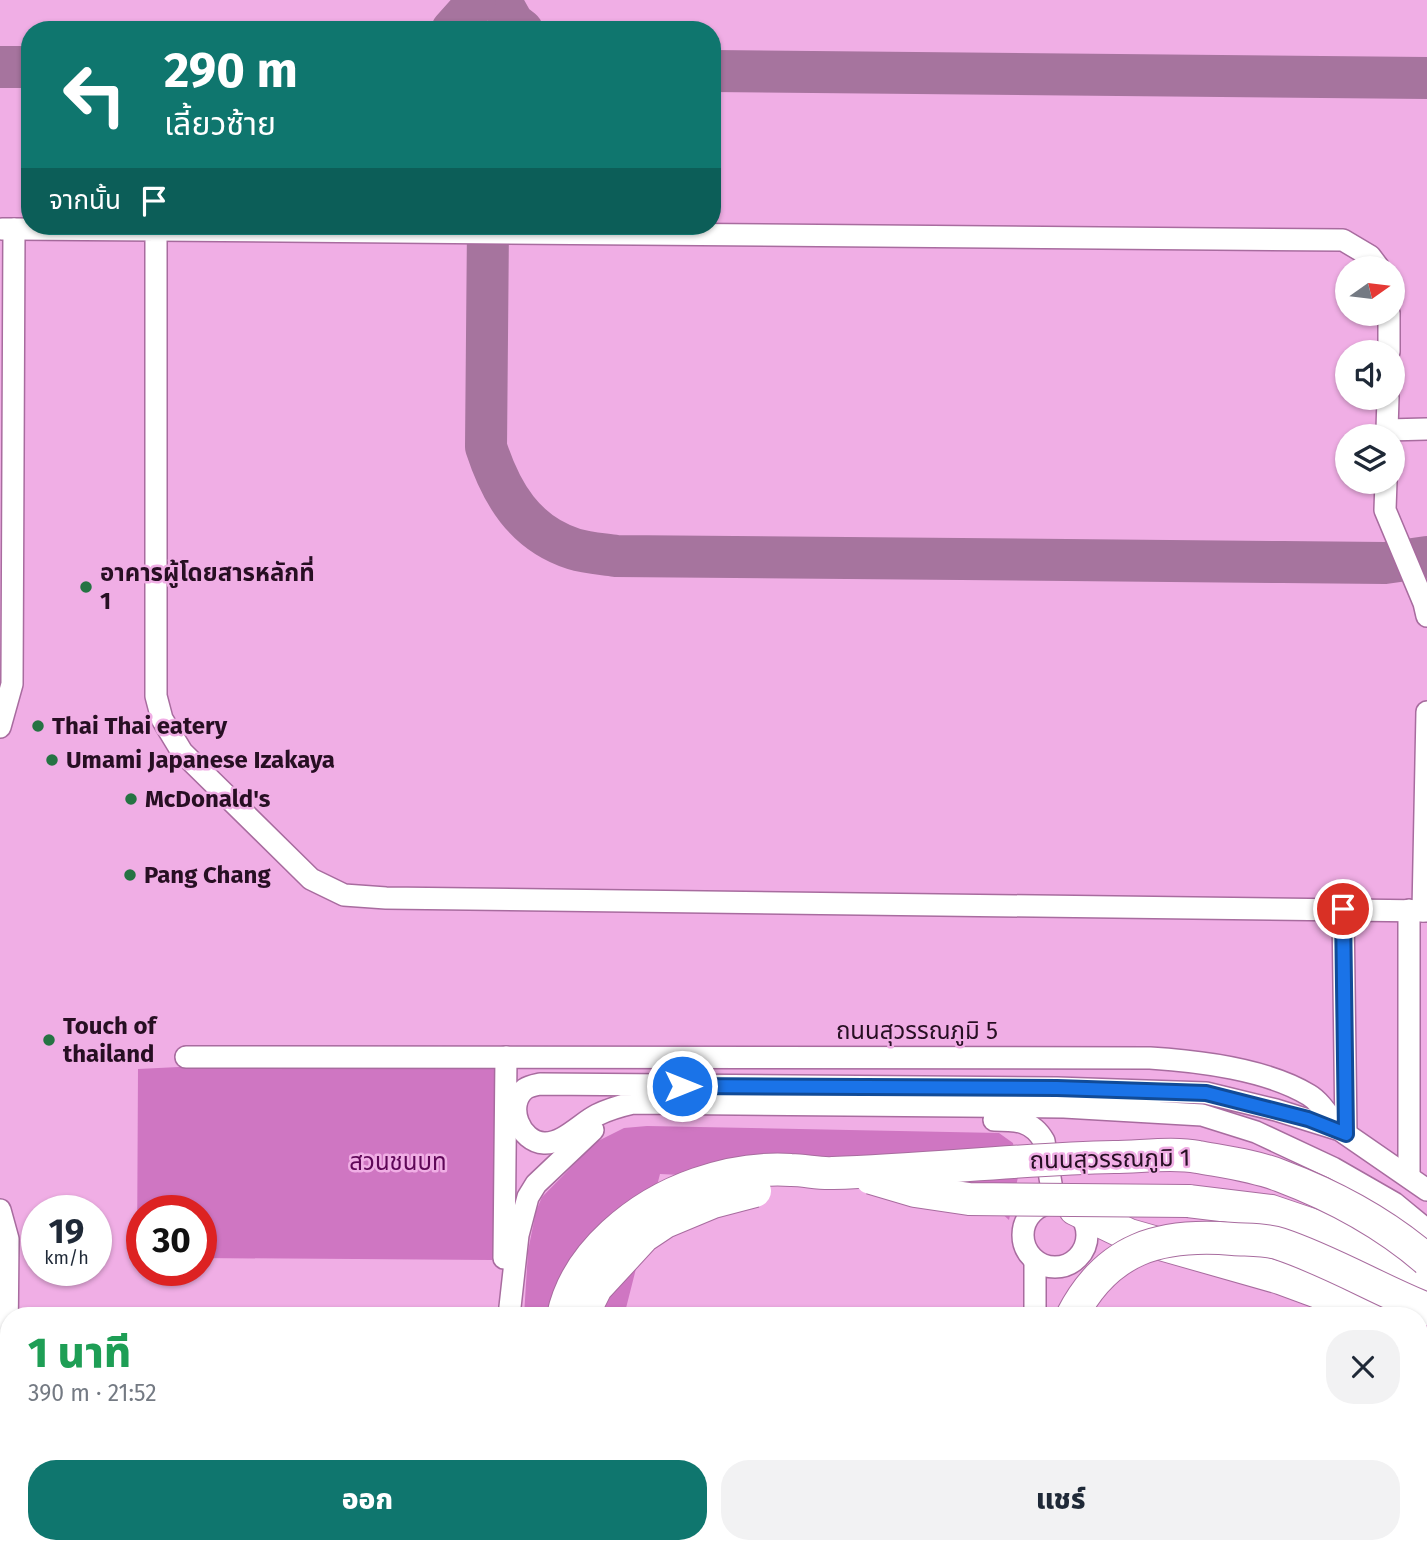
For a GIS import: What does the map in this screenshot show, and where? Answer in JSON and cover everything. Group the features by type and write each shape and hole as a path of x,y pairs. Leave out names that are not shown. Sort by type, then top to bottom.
{"highway":[{"name":"ถนนสุวรรณภูมิ 1","path":"598,1307 636,1250 676,1213 706,1198 747,1185 830,1173 1040,1159 1194,1156 1279,1175 1340,1202 1399,1236 1427,1260"},
{"name":"ถนนสุวรรณภูมิ 1","path":"544,1307 558,1270 603,1218 657,1186 720,1166 762,1159 833,1167 915,1191 969,1199 1188,1201 1271,1211 1342,1235 1427,1292"},
{"name":"ถนนสุวรรณภูมิ 1","path":"565,1307 585,1264 615,1233 653,1203 696,1184 742,1171 830,1173"},
{"name":"ถนนสุวรรณภูมิ 1","path":"586,1307 596,1288 644,1236 665,1222 713,1202 749,1191 915,1191"},
{"path":"1064,1206 1129,1235 1280,1278 1350,1307"},
{"path":"1078,1307 1095,1279 1123,1256 1156,1242 1197,1236 1277,1243 1328,1263 1423,1307"}],"street":[{"path":"0,727 12,684 7,229"},
{"path":"156,235 156,696 162,719 181,752 310,879 344,895 386,898 1420,911"},
{"path":"721,235 1343,240 1370,256"},
{"path":"1405,431 1427,429"},
{"path":"1386,494 1385,510 1427,616"},
{"path":"1409,1176 1427,712"},
{"path":"1343,909 1343,1132"},
{"name":"ถนนสุวรรณภูมิ 5","path":"186,1057 1175,1059 1251,1074 1287,1085 1312,1097 1343,1132 1427,1190"},
{"path":"506,1057 506,1090 510,1119 506,1307"},
{"path":"682,1057 682,1086"},
{"name":"ถนนสุวรรณภูมิ 5","path":"510,1119 522,1091 540,1084 1057,1088 1206,1093 1276,1110 1343,1132"},
{"path":"510,1119 531,1140 552,1143 595,1116 633,1103 1064,1107 1202,1115 1256,1132 1333,1168 1394,1203 1427,1230"},
{"path":"507,1307 519,1235 530,1193 589,1132 608,1121 636,1116 1016,1120 1036,1128 1044,1141 1064,1206 1086,1226 1086,1246 1081,1255 1075,1307"},
{"path":"1064,1206 1043,1205 1033,1211 1026,1220 1023,1242 1027,1253 1044,1266 1064,1267 1081,1255"},
{"path":"0,1210 8,1239 7,1307"},
{"path":"1035,1261 1035,1307"}],"green space":[{"name":"สวนชนบท","path":"199,1066 495,1066 496,1241 492,1260 217,1258 217,1195 137,1195 138,1069"},
{"path":"647,1126 999,1133 1013,1143 1018,1177 1009,1220 975,1189 660,1174 626,1307 525,1307 528,1251 536,1211 542,1197 596,1142 624,1128"}],"taxiway":[{"path":"460,21 475,0"},
{"path":"500,0 512,21"},
{"path":"0,67 21,67"},
{"path":"721,71 1427,78"},
{"path":"488,235 486,447 507,495 528,522 556,542 574,549 616,556 1385,563 1427,557"}],"place":[{"name":"อาคารผู้โดยสารหลักที่ 1","path":"86,587"},
{"name":"Thai Thai eatery","path":"38,726"},
{"name":"Umami Japanese Izakaya","path":"52,760"},
{"name":"McDonald's","path":"131,799"},
{"name":"Pang Chang","path":"130,875"},
{"name":"Touch of thailand","path":"49,1040"}],"route":[{"path":"682,1086 1057,1088 1206,1093 1308,1119 1346,1134 1343,909"}]}
